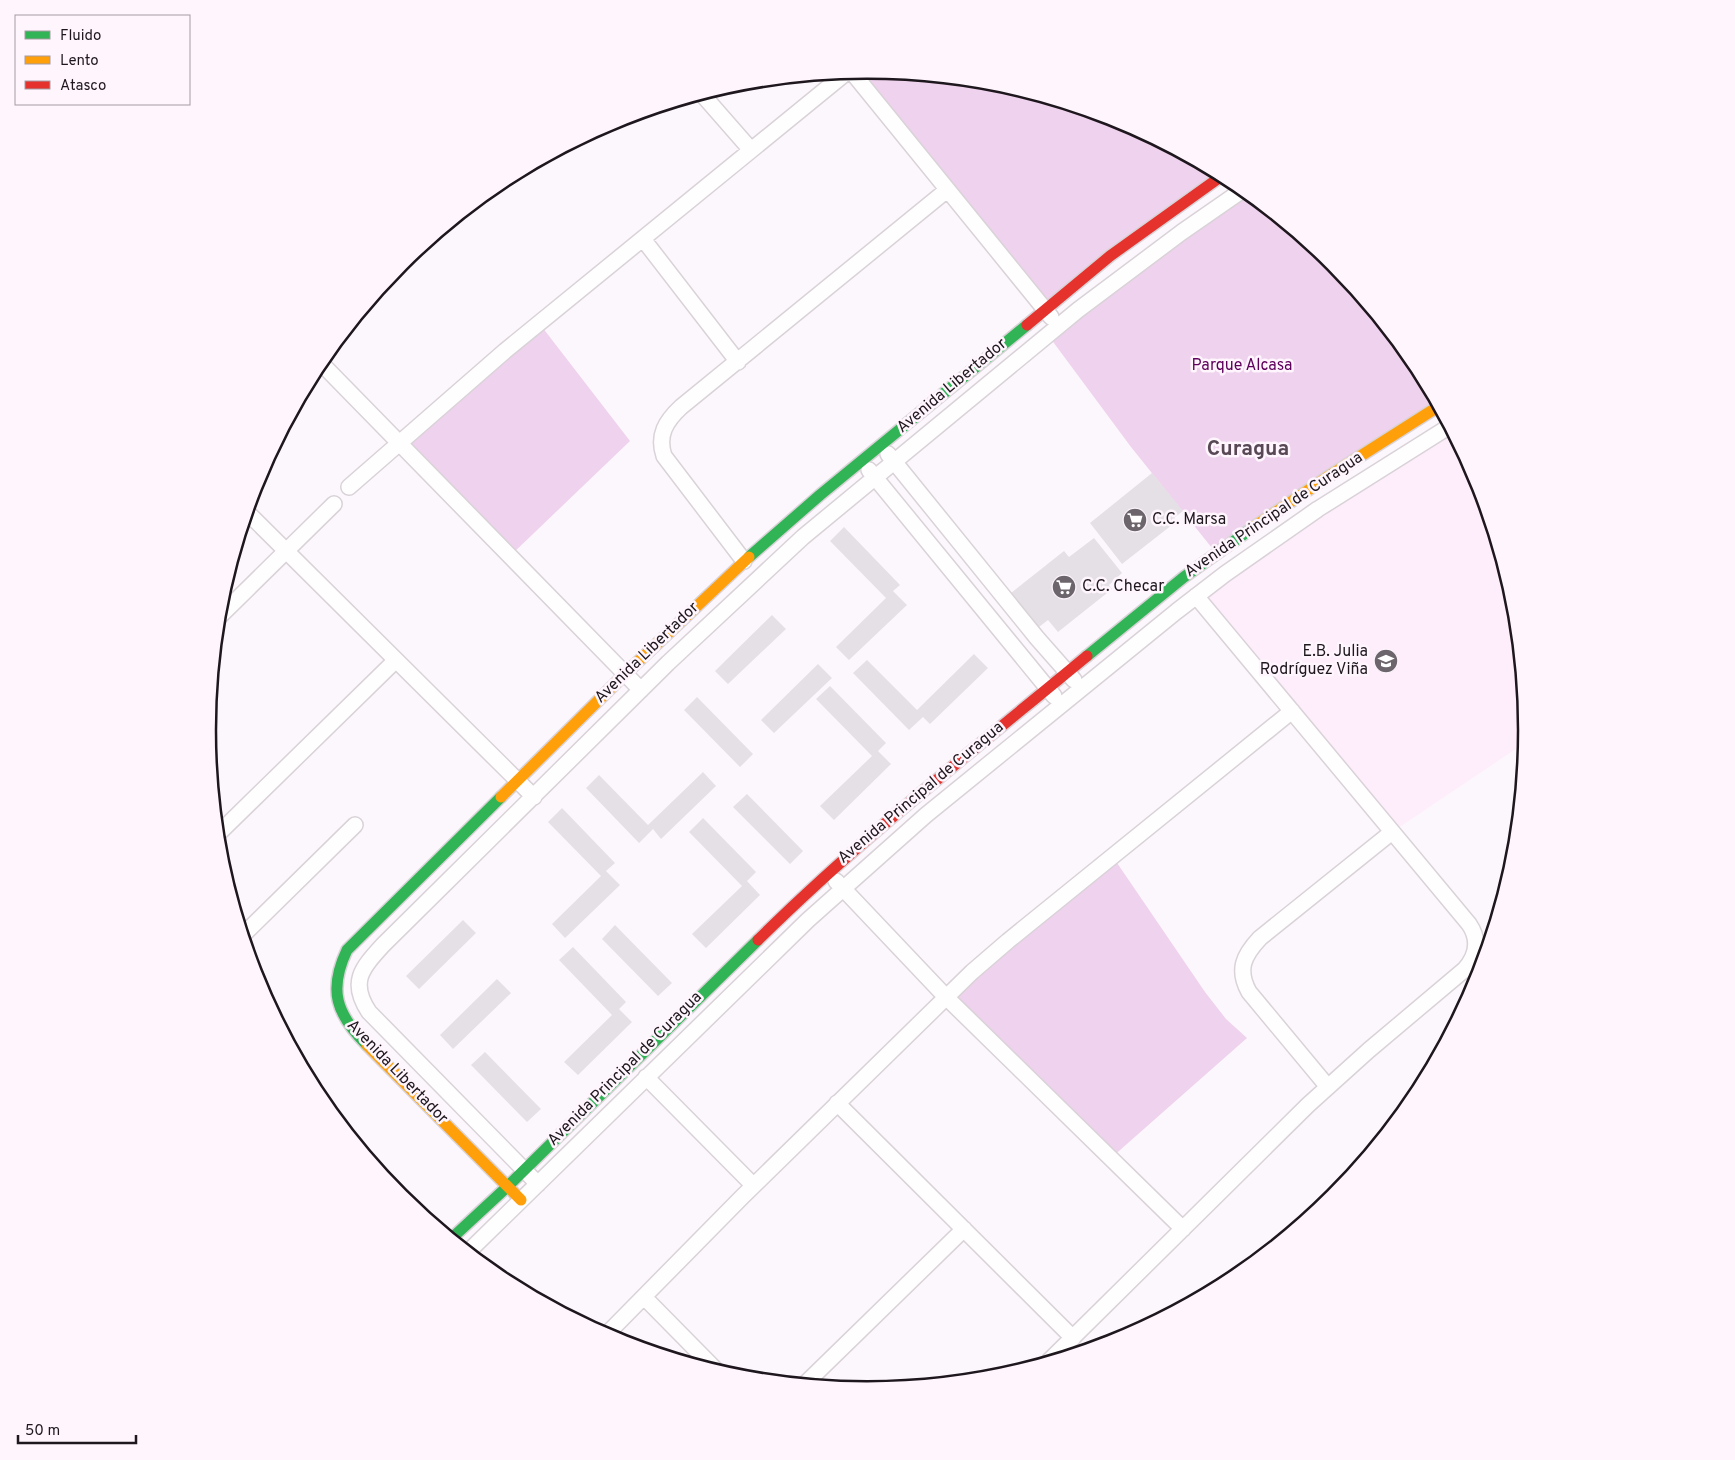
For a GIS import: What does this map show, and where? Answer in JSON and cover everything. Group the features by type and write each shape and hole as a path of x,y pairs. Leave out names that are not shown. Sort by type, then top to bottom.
{"street":[{"path":"858,79 1058,326"},
{"path":"349,487 505,351 838,80"},
{"path":"707,99 751,150"},
{"name":"Avenida Libertador","path":"521,1200 344,1018 339,1008 336,986 341,962 347,950 625,674 744,561 1044,310 1139,234 1215,180"},
{"path":"744,561 664,456 661,445 663,429 672,416 947,190"},
{"name":"Avenida Libertador","path":"538,1184 380,1024 364,1003 360,994 359,985 363,970 384,946 641,690 737,597 803,537 1058,326 1113,283 1237,194"},
{"path":"642,239 738,362"},
{"path":"326,368 641,690"},
{"name":"Avenida Principal de Curagua","path":"456,1235 508,1186 771,925 828,872 1153,601 1221,550 1318,483 1434,409"},
{"name":"Avenida Principal de Curagua","path":"472,1248 842,888 934,809 1196,596 1318,509 1445,429"},
{"path":"881,445 1037,638 1081,689"},
{"path":"862,461 1061,705"},
{"path":"228,608 334,504"},
{"path":"252,517 534,797"},
{"path":"1058,1353 1328,1087 1464,970 1474,958 1476,951 1475,936 1469,924 1196,596"},
{"path":"224,828 396,660"},
{"path":"612,1329 753,1186 946,997 1008,941 1292,711"},
{"path":"248,930 355,825"},
{"path":"1328,1087 1249,992 1242,976 1244,961 1247,953 1260,938 1392,832"},
{"path":"828,872 946,997 1183,1229"},
{"path":"646,1078 753,1186"},
{"path":"837,1103 1073,1338"},
{"path":"810,1379 964,1229"},
{"path":"644,1296 707,1361"}],"shaded area":[{"name":"E.B. Julia Rodríguez Viña","path":"1445,429 1469,481 1497,561 1513,645 1517,687 1518,747 1392,832 1196,596"}],"green space":[{"path":"858,79 910,80 953,84 995,91 1036,101 1077,113 1117,128 1156,146 1216,181 1044,310"},
{"name":"Parque Alcasa","path":"1237,194 1264,213 1297,240 1328,269 1384,334 1409,368 1434,409 1216,553 1131,447 1048,335"},
{"path":"539,323 630,441 510,556 398,443"},
{"path":"1113,857 1205,992 1226,1019 1247,1038 1111,1158 946,997"}],"building":[{"name":"C.C. Marsa","path":"1152,473 1183,511 1174,518 1177,521 1122,564 1090,523"},
{"path":"844,527 900,585 893,591 907,605 849,660 836,647 886,598 830,541"},
{"name":"C.C. Checar","path":"1094,538 1122,573 1109,585 1112,589 1058,632 1048,620 1039,627 1011,593 1064,551 1069,557"},
{"path":"772,615 786,629 728,684 715,671"},
{"path":"974,654 988,668 930,724 923,717 909,730 853,673 867,660 917,710"},
{"path":"818,664 832,678 774,733 761,720"},
{"path":"830,686 886,743 878,751 891,764 834,820 820,806 872,756 816,699"},
{"path":"697,697 753,754 740,767 684,710"},
{"path":"703,772 716,786 661,839 653,829 639,843 586,788 599,775 648,825"},
{"path":"747,794 803,851 790,864 733,807"},
{"path":"562,808 615,863 606,871 620,885 565,938 552,924 601,876 548,822"},
{"path":"703,818 756,872 747,881 760,895 706,948 692,934 742,886 689,832"},
{"path":"463,920 476,933 419,989 406,976"},
{"path":"615,925 672,983 658,996 602,939"},
{"path":"573,947 626,1002 619,1009 632,1022 578,1075 564,1062 612,1015 559,960"},
{"path":"497,979 511,993 453,1049 440,1035"},
{"path":"485,1052 541,1109 527,1122 471,1065"}],"traffic: fast":[{"path":"749,557 820,495 1027,325"},
{"path":"1087,656 1184,577 1251,529"},
{"path":"367,1045 348,1023 338,1001 338,977 347,950 501,797"},
{"path":"456,1235 508,1186 758,940"}],"traffic: slow":[{"path":"1251,529 1326,478 1434,409"},
{"path":"501,797 625,674 749,557"},
{"path":"367,1045 521,1200"}],"traffic: jam":[{"path":"1027,325 1110,256 1216,180"},
{"path":"758,940 797,902 878,830 1087,656"}],"place":[{"name":"C.C. Marsa","path":"1135,520"},
{"name":"C.C. Checar","path":"1064,587"},
{"name":"E.B. Julia Rodríguez Viña","path":"1386,661"}],"district":[{"name":"Curagua","path":"1248,449"}]}
